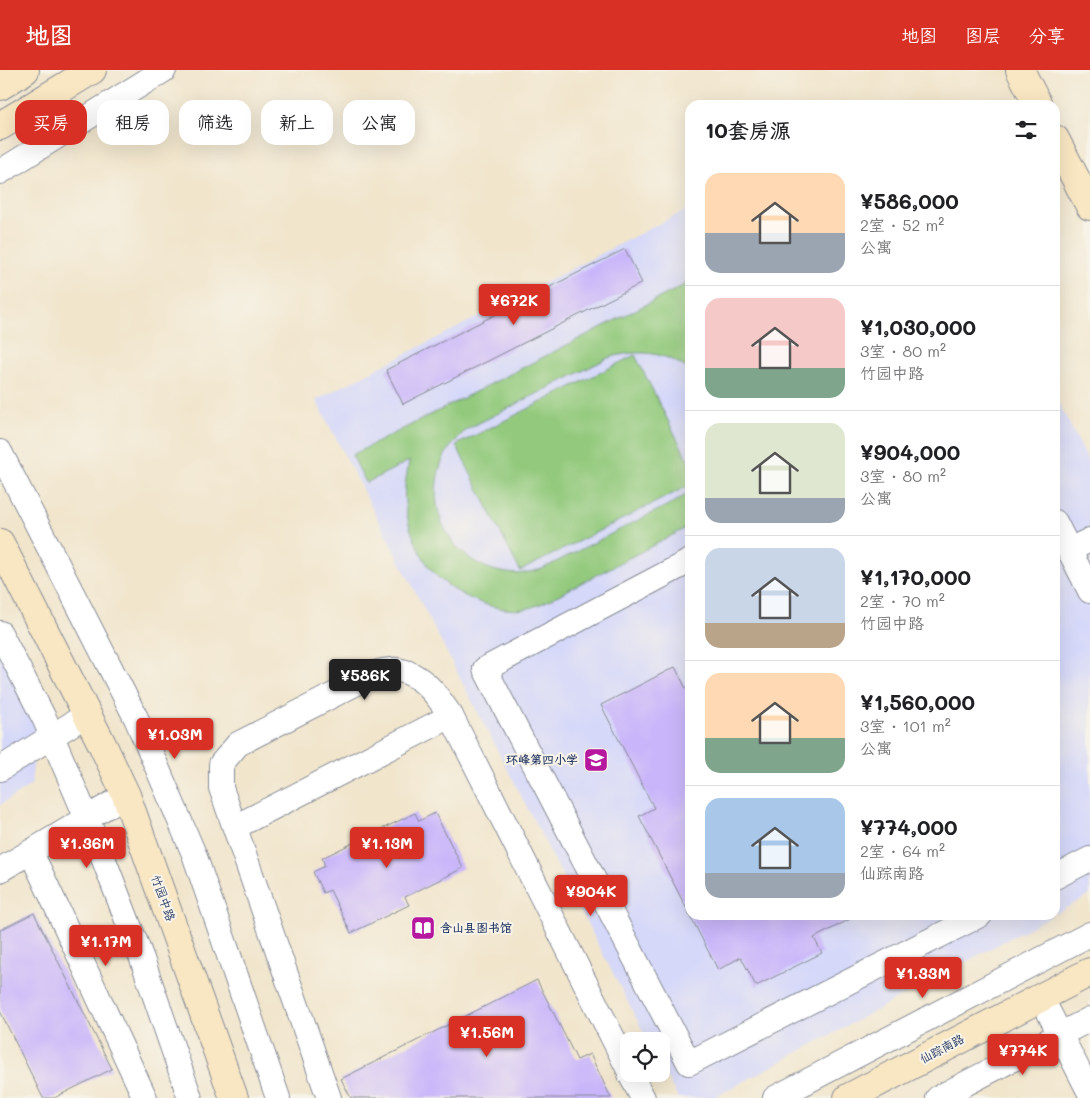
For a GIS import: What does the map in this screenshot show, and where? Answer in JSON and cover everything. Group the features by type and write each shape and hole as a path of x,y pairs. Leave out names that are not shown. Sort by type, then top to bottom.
{"main road":[{"path":"0,86 25,70"},
{"path":"0,126 92,70"},
{"path":"1020,70 1035,100"},
{"path":"1060,149 1090,206"},
{"name":"竹园中路","path":"0,543 126,795 234,1098"},
{"name":"仙踪南路","path":"848,1098 1090,972"}],"street":[{"path":"0,172 164,70"},
{"path":"0,452 136,718 194,854 278,1098"},
{"path":"1060,532 1090,591"},
{"path":"1069,550 1090,540"},
{"path":"685,565 485,669 689,1063 970,920"},
{"path":"0,633 52,736 86,818 142,959 190,1098"},
{"path":"329,1098 221,788 221,764 238,744 378,672 397,670 415,676 433,690 451,716 620,1052"},
{"path":"0,769 86,714"},
{"path":"235,827 451,716"},
{"path":"0,870 126,795"},
{"path":"31,852 146,1098"},
{"path":"1060,874 1090,859"},
{"path":"775,1098 1090,934"},
{"path":"1041,997 1090,1094"},
{"path":"938,1098 1090,1019"},
{"path":"635,1082 642,1098"}],"shaded area":[{"name":"环峰第四小学","path":"685,211 685,920 1044,920 713,1098 678,1098 670,1082 670,1032 643,1032 316,400"},
{"path":"1060,406 1090,464 1090,895 1060,911"},
{"path":"0,642 38,717 31,785 0,805"}],"green space":[{"path":"685,285 685,367 671,359 651,354 630,353 608,358 467,429 452,444 445,455 438,475 436,494 439,513 446,531 456,546 471,559 488,568 512,574 542,569 685,495 685,529 543,603 527,609 499,608 472,599 447,585 429,567 420,552 410,528 405,498 409,461 366,483 352,455"},
{"path":"635,355 685,454 685,488 520,571 456,445"}],"building":[{"path":"625,249 642,283 403,404 386,370"},
{"path":"675,667 685,686 685,906 639,816 654,808 601,705"},
{"path":"415,813 419,821 435,813 463,868 405,897 409,905 351,933 330,890 323,893 313,872 325,866 322,858"},
{"path":"34,913 112,1069 54,1098 43,1098 0,1011 0,930"},
{"path":"692,920 848,920 814,938 822,953 756,986 741,957 718,970"},
{"path":"537,980 577,1060 590,1054 611,1098 351,1098 341,1079"}],"place":[{"name":"环峰第四小学","path":"596,760"},
{"name":"含山县图书馆","path":"423,928"}]}
